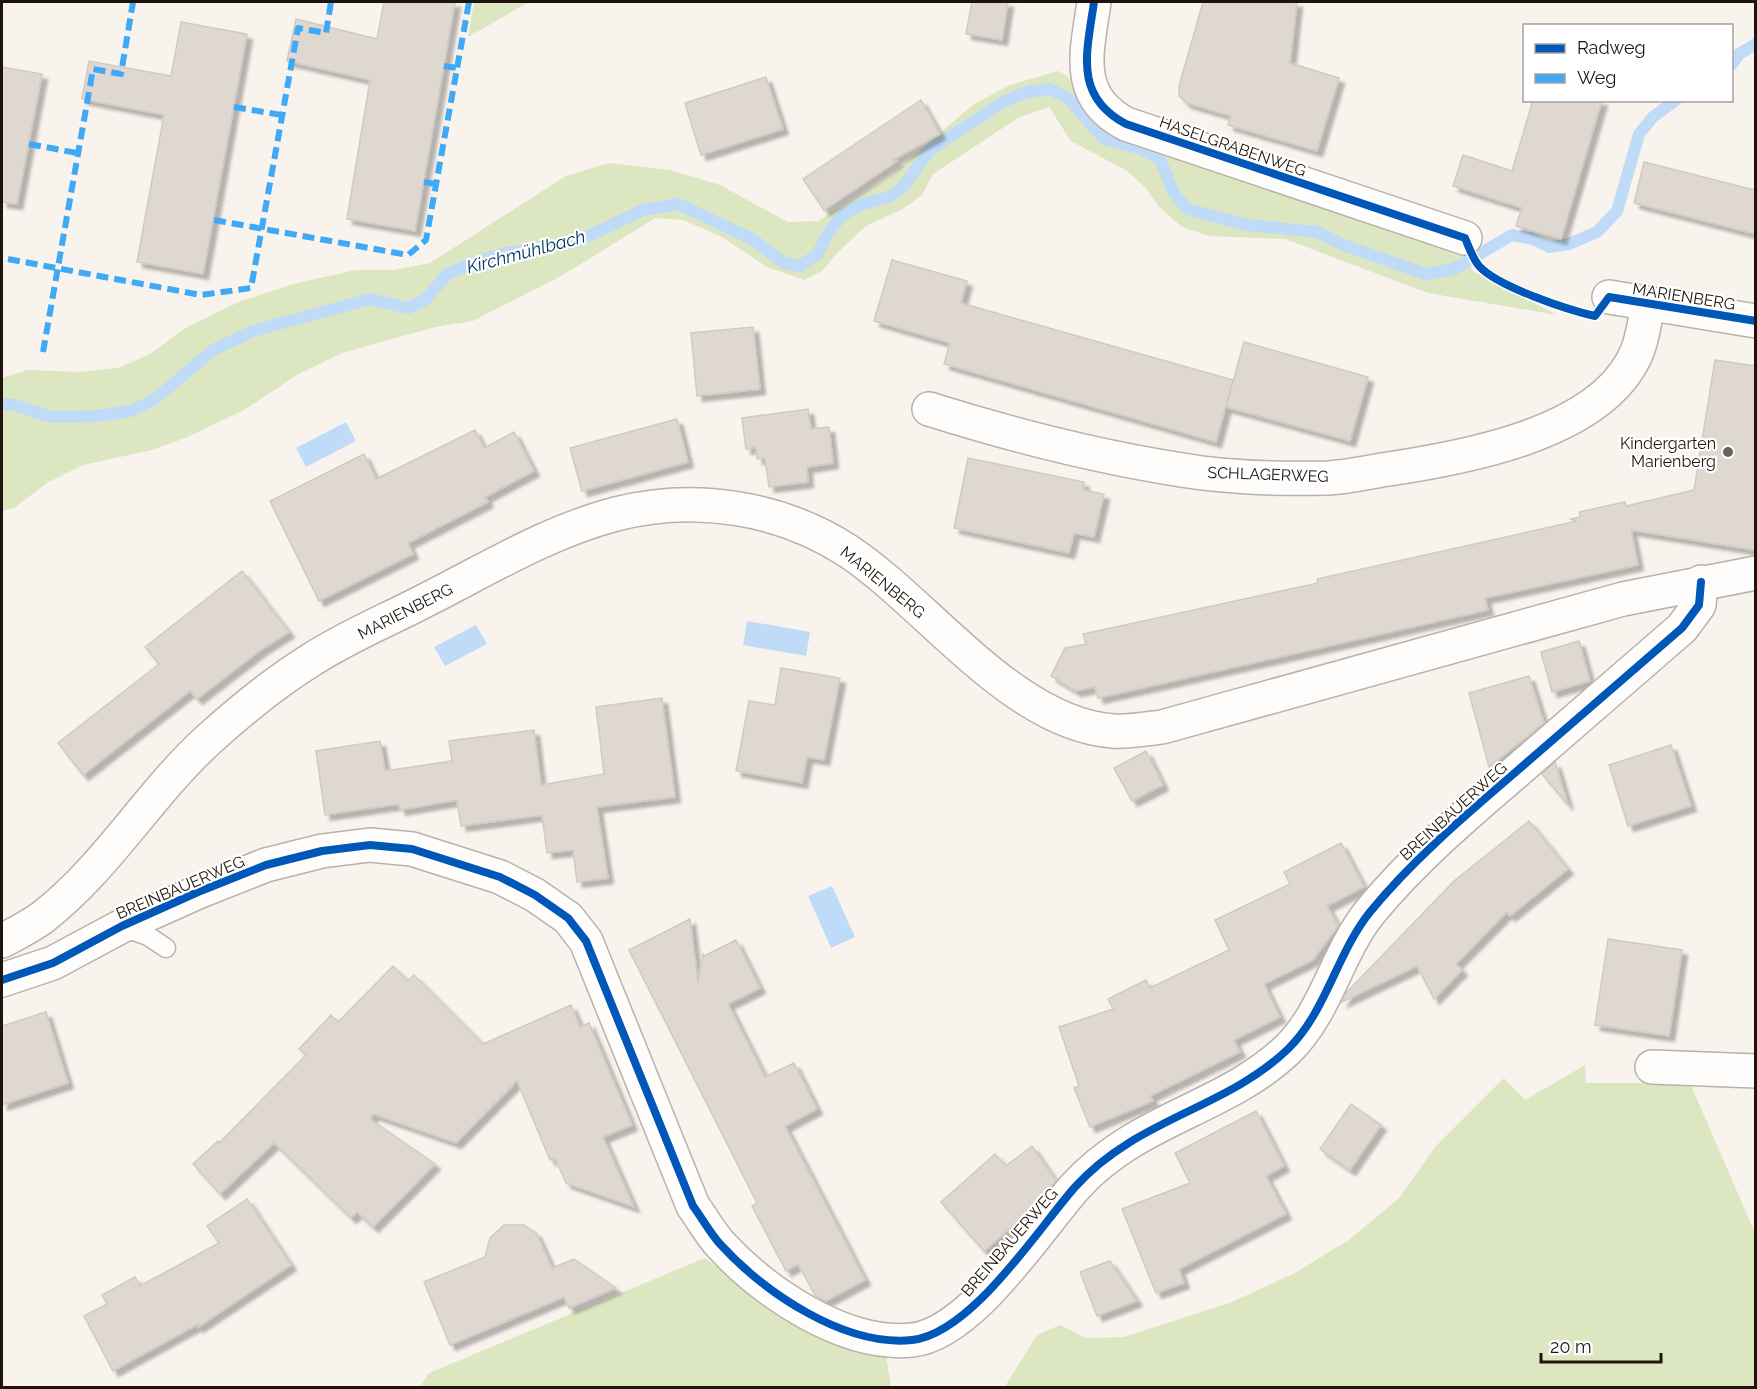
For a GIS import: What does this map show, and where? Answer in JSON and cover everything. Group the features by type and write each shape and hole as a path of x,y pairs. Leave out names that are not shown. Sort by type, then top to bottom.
{"street":[{"name":"HASELGRABENWEG","path":"1094,2 1087,52 1088,77 1095,99 1108,115 1126,124 1465,238"},
{"name":"MARIENBERG","path":"1609,297 1755,321"},
{"name":"SCHLAGERWEG","path":"929,409 1018,437 1204,473 1330,478 1424,464 1494,448 1542,432 1581,412 1612,388 1632,362 1642,334 1648,305"},
{"name":"MARIENBERG","path":"2,941 42,918 78,885 205,743 255,699 313,658 544,540 617,513 677,506 725,506 770,514 808,529 850,552 997,676 1034,704 1073,722 1112,731 1162,727 1612,602 1701,582 1755,573"},
{"name":"BREINBAUERWEG","path":"2,980 53,963 122,926 198,892 266,865 322,851 370,845 412,849 458,861 500,877 535,895 567,918 586,941 693,1206 718,1242 747,1271 788,1302 831,1324 877,1339 914,1340 942,1330 976,1303 1032,1243 1076,1187 1108,1155 1150,1128 1264,1070 1290,1047 1316,1010 1368,915 1401,877 1464,817 1682,628 1699,605 1701,582"},
{"path":"1652,1067 1755,1071"}],"lane":[{"path":"122,926 148,936 166,948"}],"path":[{"path":"1480,267 1499,279 1569,310 1595,316 1609,297"}],"green space":[{"path":"474,2 529,2 468,37"},
{"path":"1058,71 1069,77 1077,100 1089,113 1460,248 1473,271 1557,315 1428,293 1285,239 1209,236 1182,227 1159,207 1146,188 1127,171 1071,141 1049,107 1018,118 933,174 922,195 901,210 866,226 837,253 822,271 804,280 767,267 722,237 683,220 655,218 563,275 473,321 435,327 342,353 297,375 244,410 185,438 152,450 83,465 47,483 14,508 2,511 2,378 28,370 80,372 118,368 150,354 187,327 241,301 297,283 356,270 394,270 430,263 566,176 609,163 670,170 720,185 788,222 818,221 890,176 974,104 1010,85"},
{"path":"1585,1065 1586,1083 1690,1083 1755,1233 1755,1387 1004,1388 1037,1335 1060,1325 1086,1338 1124,1337 1232,1302 1293,1274 1349,1240 1399,1198 1435,1147 1504,1078 1525,1100"},
{"path":"705,1258 784,1315 886,1355 891,1387 419,1388 429,1373"}],"water":[{"path":"346,422 356,441 306,467 296,448"},
{"path":"747,621 810,632 806,656 743,645"},
{"path":"476,625 487,644 445,666 434,647"},
{"path":"832,886 855,937 831,948 808,896"}],"building":[{"path":"384,2 455,2 415,231 347,219 370,80 287,61 296,19 377,39"},
{"path":"972,2 1008,2 1002,40 966,34"},
{"path":"1203,2 1297,2 1290,63 1339,78 1317,151 1228,125 1231,116 1187,103 1179,96 1179,86"},
{"path":"181,22 247,34 203,274 137,262 164,115 82,99 89,61 171,76"},
{"path":"2,67 42,74 17,204 2,202"},
{"path":"766,77 783,129 701,155 685,103"},
{"path":"921,100 940,134 893,160 897,161 824,210 803,179"},
{"path":"1532,102 1601,102 1561,239 1516,226 1522,208 1453,186 1463,155 1512,171"},
{"path":"1644,162 1755,190 1755,234 1634,203"},
{"path":"892,260 967,281 961,303 1233,380 1216,442 944,364 950,343 874,321"},
{"path":"753,327 760,389 697,396 691,333"},
{"path":"1244,342 1368,377 1350,441 1226,407"},
{"path":"1715,360 1755,366 1755,550 1631,530 1638,565 1485,598 1488,610 1098,698 1095,687 1076,691 1051,676 1065,648 1086,644 1083,634 1318,583 1317,579 1577,521 1570,519 1580,517 1579,512 1625,502 1626,506 1694,490"},
{"path":"808,409 811,429 829,427 833,463 807,467 808,482 769,487 765,458 757,459 756,447 746,449 742,418"},
{"path":"677,419 688,462 582,491 570,448"},
{"path":"475,430 484,448 514,432 534,471 485,497 488,502 408,543 413,554 319,601 270,501 364,454 376,479"},
{"path":"968,458 1084,482 1083,490 1104,494 1094,537 1074,533 1069,553 954,528"},
{"path":"242,571 289,632 262,649 197,699 190,691 83,775 58,743 159,664 145,647"},
{"path":"1579,641 1590,681 1552,692 1541,652"},
{"path":"781,668 840,678 824,760 807,757 802,783 736,771 749,701 775,705"},
{"path":"1529,676 1544,723 1489,767 1469,693"},
{"path":"662,698 675,797 597,807 608,878 577,882 573,850 547,853 542,815 461,826 457,800 400,810 399,804 325,815 316,751 380,741 385,771 452,761 449,741 534,730 541,785 604,774 596,707"},
{"path":"1671,745 1691,806 1628,826 1609,765"},
{"path":"1146,751 1163,785 1132,801 1114,768"},
{"path":"1555,762 1568,805 1542,774"},
{"path":"1529,821 1568,869 1510,916 1507,912 1456,964 1462,970 1434,999 1417,966 1342,1002 1347,992 1454,881"},
{"path":"1341,843 1364,887 1327,906 1338,926 1313,960 1264,984 1280,1017 1234,1040 1240,1052 1150,1096 1153,1101 1090,1127 1074,1088 1079,1086 1059,1027 1113,1009 1108,999 1146,980 1150,988 1229,950 1215,920 1290,884 1284,872"},
{"path":"690,919 698,982 703,954 704,956 736,940 760,988 728,1004 765,1077 794,1063 817,1109 785,1126 865,1280 826,1301 815,1295 798,1264 786,1271 752,1206 757,1203 629,950"},
{"path":"1608,939 1682,950 1669,1036 1595,1025"},
{"path":"393,966 408,981 414,975 483,1044 571,1005 580,1027 589,1023 632,1125 603,1137 634,1207 566,1183 555,1158 550,1160 517,1081 456,1143 373,1114 370,1119 435,1164 373,1227 357,1212 351,1218 274,1143 220,1194 193,1164 218,1141 219,1143 306,1055 299,1049 331,1015 338,1022"},
{"path":"46,1012 68,1083 2,1105 2,1026"},
{"path":"1351,1104 1381,1125 1350,1170 1320,1149"},
{"path":"1256,1111 1284,1166 1266,1176 1286,1214 1179,1269 1184,1283 1156,1293 1122,1209 1190,1183 1175,1153"},
{"path":"1032,1146 1056,1181 1037,1205 984,1251 941,1202 995,1154 1006,1166"},
{"path":"247,1199 291,1265 198,1327 198,1324 113,1371 84,1316 107,1304 102,1295 135,1277 140,1286 219,1243 207,1226"},
{"path":"504,1225 524,1225 536,1233 552,1268 574,1259 616,1288 569,1308 564,1297 450,1345 424,1282 485,1257 490,1238"},
{"path":"1110,1261 1137,1301 1097,1316 1080,1272"}],"waterway":[{"name":"Kirchmühlbach","path":"1733,63 1739,54 1756,44"},
{"name":"Kirchmühlbach","path":"2,404 14,405 51,417 96,416 131,411 155,399 213,350 253,331 370,299 408,308 425,300 447,274 468,265 501,254 576,242 643,210 678,204 752,239 784,263 799,266 817,255 827,235 842,215 860,205 889,197 903,187 930,150 1003,102 1027,92 1050,89 1069,99 1104,139 1141,149 1160,159 1173,192 1187,209 1247,225 1317,232 1343,245 1426,274 1454,269 1512,235 1533,239 1549,247 1569,244 1597,232 1617,211 1639,134 1653,117 1673,102"}],"marked path":[{"path":"43,352 93,69 121,74 133,2"},
{"path":"8,259 201,295 251,288 298,28 326,33 331,2"},
{"path":"214,220 408,255 426,240 469,2"},
{"path":"444,66 457,68"},
{"path":"234,107 282,115"},
{"path":"29,144 77,153"},
{"path":"424,182 436,184"}],"cycle path":[{"path":"1094,2 1087,55 1091,86 1098,100 1109,113 1126,124 1465,238 1475,261 1489,275 1534,297 1568,309 1595,316 1609,297 1756,321"},
{"path":"2,980 53,963 122,926 198,892 266,865 322,851 370,845 412,849 500,877 535,895 568,918 586,941 693,1206 720,1244 759,1280 807,1313 860,1335 886,1340 912,1340 934,1333 957,1319 980,1300 1002,1277 1075,1187 1099,1164 1153,1129 1237,1086 1264,1069 1288,1049 1312,1018 1349,945 1370,912 1419,858 1455,825 1682,628 1699,605 1701,582"}],"place":[{"name":"Kindergarten Marienberg","path":"1728,452"}]}
